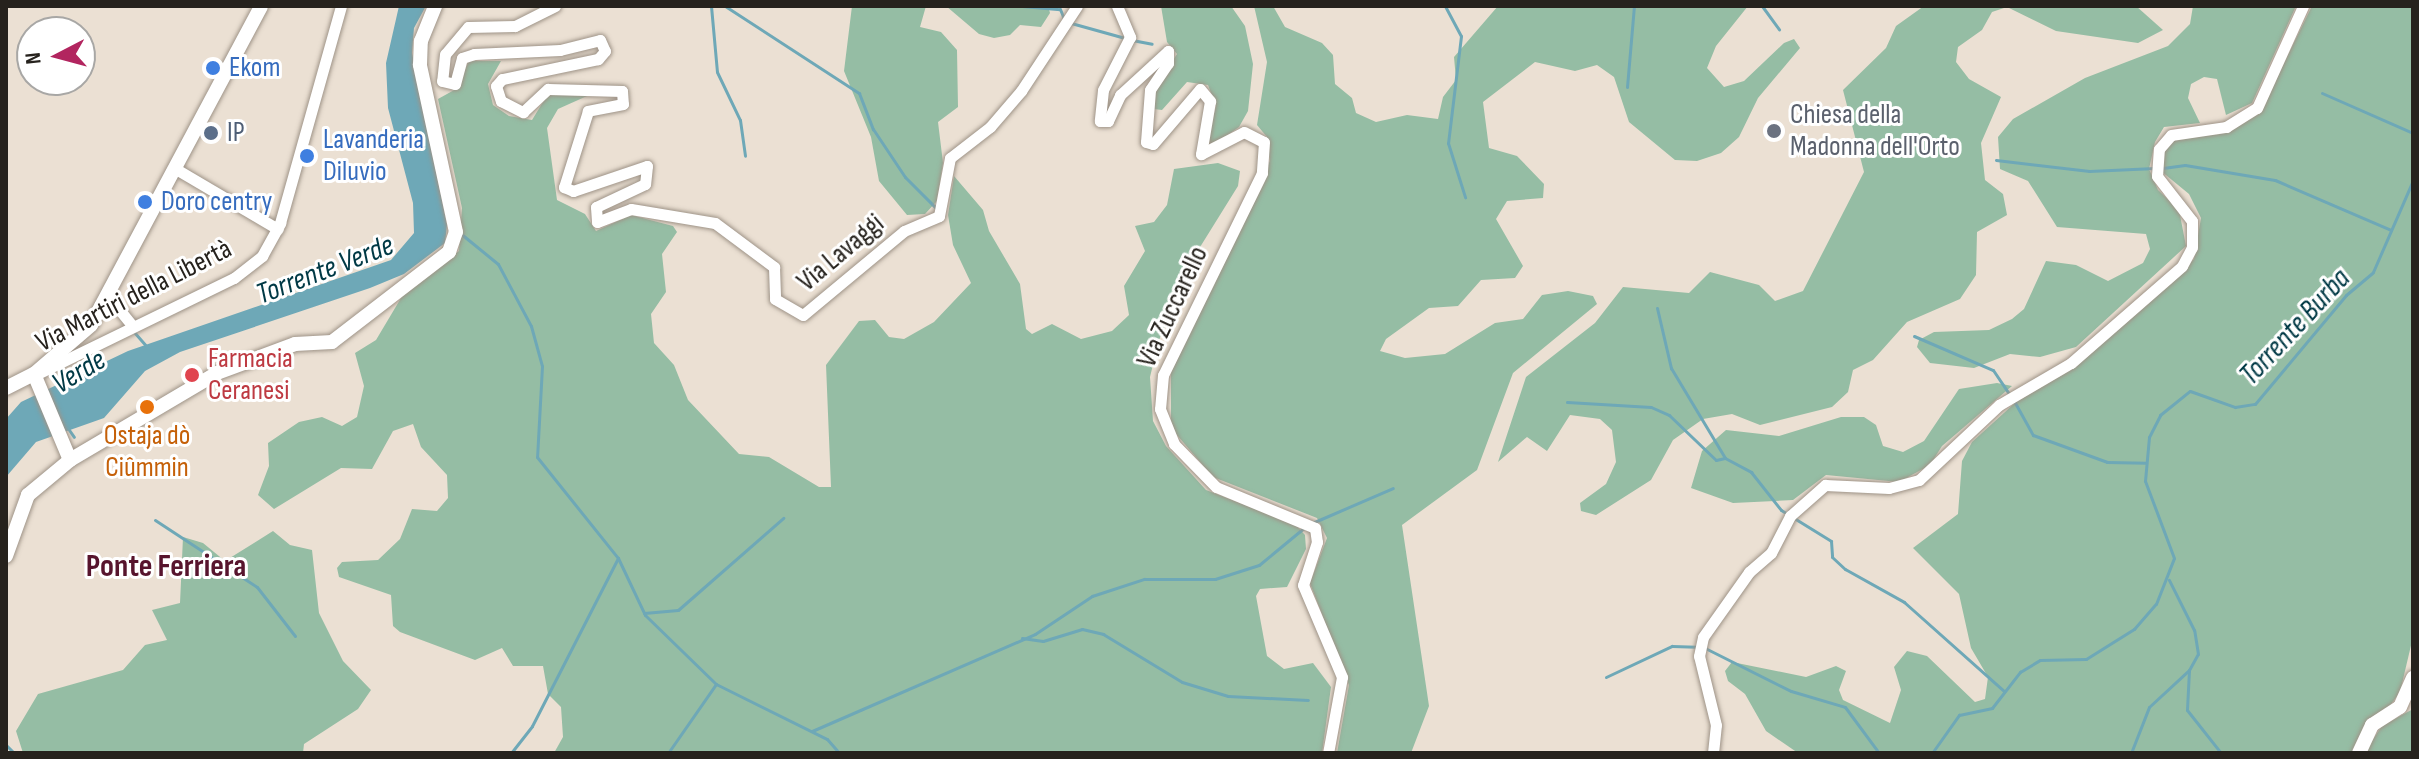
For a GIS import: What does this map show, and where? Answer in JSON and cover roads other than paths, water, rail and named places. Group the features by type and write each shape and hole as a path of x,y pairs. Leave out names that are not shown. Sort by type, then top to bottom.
{"main road":[{"path":"68,454 36,378 88,330 261,6"},
{"path":"6,556 28,495 68,454 217,373 295,344 332,342 449,252 456,232 420,65 421,41 435,6"},
{"name":"Via Martiri della Libertà","path":"6,388 36,378"},
{"path":"2359,753 2372,725 2400,707 2413,678"}],"street":[{"name":"Via Martiri della Libertà","path":"36,378 251,269 278,229 341,6"},
{"name":"Via Lavaggi","path":"555,6 515,26 468,27 445,54 442,81 455,84 462,58 474,54 560,50 600,40 605,48 598,59 502,79 496,86 501,101 523,112 548,89 622,91 623,104 588,111 564,187 573,191 647,166 645,184 596,207 597,222 631,209 715,223 774,267 777,303 803,315 904,231 937,219 950,158 990,127 1021,91 1077,6"},
{"name":"Via Zuccarello","path":"1117,6 1130,37 1103,90 1100,121 1108,121 1120,95 1168,51 1168,63 1150,90 1147,143 1155,142 1200,89 1210,101 1201,154 1251,132 1264,142 1262,173 1172,352 1160,409 1174,444 1216,487 1315,528 1317,542 1303,585 1342,677 1328,753"},
{"path":"1713,753 1716,725 1699,656 1703,637 1749,572 1771,553 1790,516 1825,485 1889,488 1919,480 1999,405 2071,363 2182,266 2192,247 2192,221 2157,176 2159,149 2171,135 2226,127 2257,108 2303,6"},
{"path":"176,169 278,229"},
{"path":"118,308 148,323"}],"water":[{"path":"399,6 426,6 414,28 412,53 447,225 445,243 404,274 370,288 180,352 145,371 104,418 36,442 6,477 6,419 21,402 128,351 391,260 414,233 413,203 388,108 386,63"}],"waterway":[{"path":"711,6 717,72 740,120 745,156"},
{"path":"725,6 859,93 873,129 905,177 937,209"},
{"path":"1022,6 1060,9 1064,19"},
{"path":"1445,6 1461,36 1448,143 1465,197"},
{"path":"1627,87 1634,6"},
{"path":"1762,6 1779,29"},
{"path":"1071,23 1125,38"},
{"path":"1132,40 1152,44"},
{"path":"2322,93 2413,133"},
{"path":"1996,160 2089,171 2155,168"},
{"path":"2163,168 2185,165 2275,180 2391,230"},
{"name":"Torrente Burba","path":"1932,753 1959,715 1992,708 2020,672 2040,660 2086,659 2134,629 2156,604 2174,558 2145,481 2149,437 2160,415 2190,391 2235,407 2255,404 2346,295 2373,272 2413,180"},
{"path":"460,233 498,264 531,326 542,366 537,457 618,558 645,615 716,684 827,739 839,753"},
{"path":"1657,308 1671,368 1725,458 1751,472 1781,510 1831,541 1832,557 1845,569 1904,602 2004,691"},
{"path":"134,332 147,347"},
{"path":"1914,336 1993,370 2010,395"},
{"path":"2014,401 2033,435 2107,462 2146,463"},
{"path":"1567,402 1651,407 1669,415 1716,460 1725,458"},
{"path":"67,427 74,437"},
{"path":"1312,523 1393,488"},
{"path":"644,613 678,610 783,518"},
{"path":"155,520 257,587 295,636"},
{"path":"812,731 1035,634 1092,596 1144,579 1215,579 1259,565 1305,527"},
{"path":"511,753 532,726 618,558"},
{"path":"2131,753 2149,707 2189,670 2198,654 2194,630 2169,580"},
{"path":"1022,638 1043,641 1082,629 1103,634 1182,682 1228,696 1308,700"},
{"path":"1606,677 1672,646 1696,647"},
{"path":"1703,647 1791,691 1845,707 1879,753"},
{"path":"2189,670 2187,710 2221,753"},
{"path":"668,753 716,684"},
{"path":"6,745 14,753"},
{"name":"Torrente Burba","path":"1881,753 1893,753"}],"place":[{"name":"Ekom","path":"213,68"},
{"name":"Chiesa della Madonna dell'Orto","path":"1774,131"},
{"name":"IP","path":"211,133"},
{"name":"Lavanderia Diluvio","path":"307,156"},
{"name":"Doro centry","path":"145,202"},
{"name":"Farmacia Ceranesi","path":"192,375"},
{"name":"Ostaja dò Ciûmmin","path":"147,407"}],"district":[{"name":"Ponte Ferriera","path":"166,567"}],"water label":[{"name":"Torrente Verde","path":"325,270"},
{"name":"Verde","path":"79,372"}]}
